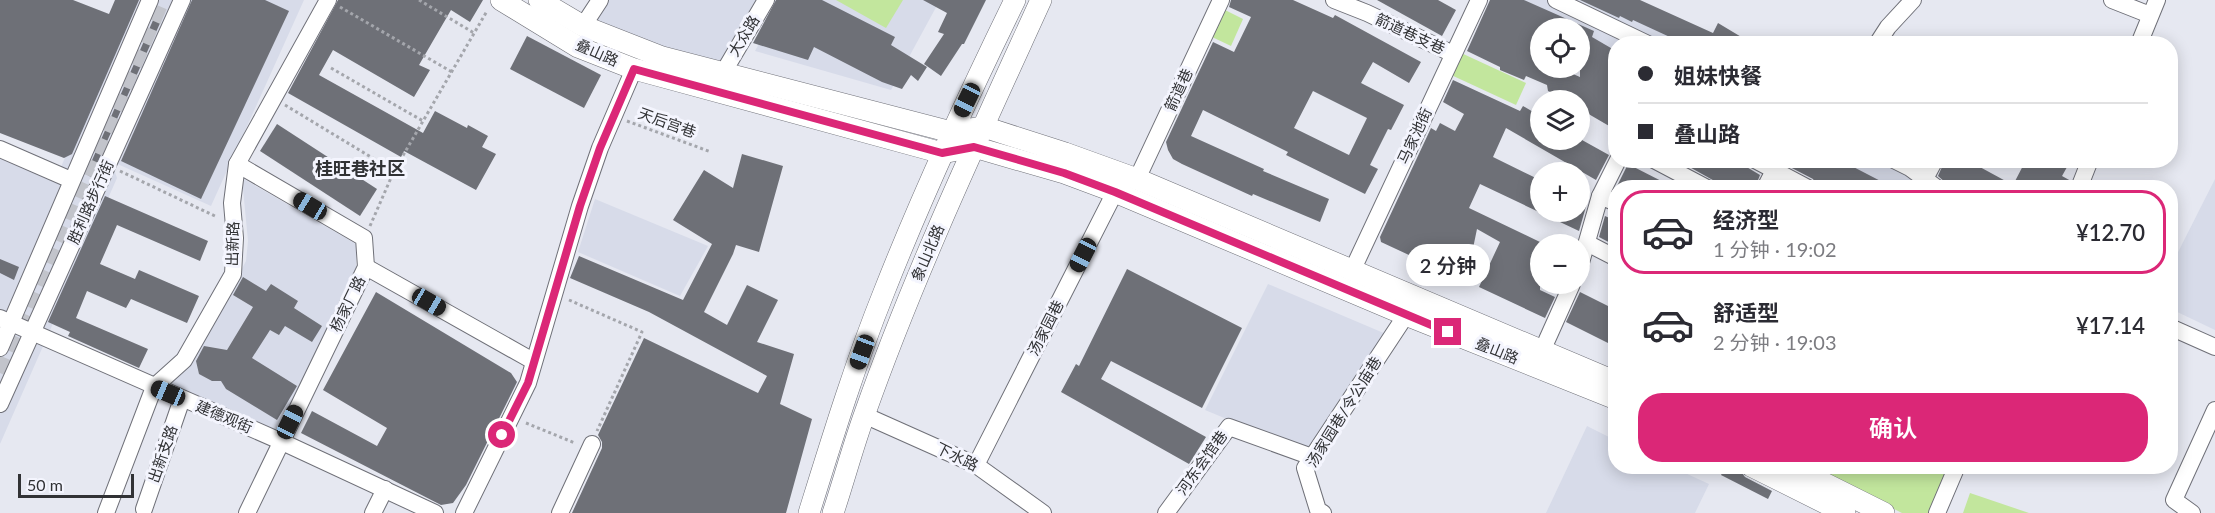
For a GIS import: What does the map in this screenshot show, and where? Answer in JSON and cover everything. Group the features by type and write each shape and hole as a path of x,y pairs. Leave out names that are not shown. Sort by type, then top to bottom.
{"main road":[{"name":"叠山路","path":"539,0 583,26 662,57 951,132 984,127 1065,153 1137,179 1608,379"},
{"name":"象山北路","path":"809,513 836,425 883,294 951,132 1015,0"},
{"name":"象山北路","path":"833,513 864,415 906,305 1041,0"},
{"name":"叠山路","path":"495,4 578,47 634,69 942,153 974,147 1064,173 1608,396"},
{"path":"1767,474 1845,513"},
{"path":"1806,474 1884,513"}],"street":[{"name":"胜利路步行街","path":"0,348 5,322 71,180 150,0"},
{"name":"胜利路步行街","path":"0,404 182,0"},
{"name":"出新路","path":"106,513 154,387 184,360 233,274 236,238 232,203 237,164 328,0"},
{"path":"583,26 600,0"},
{"name":"大众路","path":"723,73 766,0"},
{"name":"箭道巷","path":"1137,179 1221,0"},
{"name":"箭道巷支巷","path":"1334,0 1453,54"},
{"name":"马家池街","path":"1352,271 1479,0"},
{"path":"1556,0 1631,36"},
{"path":"1882,36 1913,0"},
{"path":"2112,0 2153,7 2142,36"},
{"path":"464,513 528,383 580,206 600,148 634,69"},
{"path":"0,149 71,180"},
{"path":"237,164 364,238 366,267"},
{"path":"1669,168 1692,180"},
{"path":"1781,168 1797,180"},
{"path":"1910,168 1922,180"},
{"name":"汤家园巷","path":"976,465 1115,192"},
{"path":"1590,237 1608,199"},
{"path":"1590,245 1608,254"},
{"name":"杨家厂路","path":"247,513 366,267 533,361"},
{"path":"1542,351 1568,294"},
{"name":"汤家园巷/令公庙巷","path":"1323,513 1318,510 1305,468 1406,315"},
{"name":"建德观街","path":"5,322 280,441 435,513"},
{"path":"2178,331 2215,347"},
{"name":"出新支路","path":"144,509 182,399"},
{"path":"2192,513 2174,500 2215,410"},
{"name":"下水路","path":"864,415 976,465 1043,513"},
{"name":"河东会馆巷","path":"1166,513 1229,427 1312,457"},
{"path":"560,513 588,442"},
{"path":"1937,513 1954,474"},
{"path":"373,513 385,489"}],"path":[{"path":"328,0 452,72"},
{"path":"419,0 474,33"},
{"path":"364,238 394,171 474,33 495,4"},
{"path":"331,68 423,121"},
{"path":"273,98 394,171"},
{"name":"天后宫巷","path":"614,117 711,152"},
{"path":"108,165 234,225"},
{"path":"512,416 568,441 588,442 642,332 554,293"}],"shaded area":[{"path":"135,0 304,0 211,206 113,162 117,178 0,444 0,144 60,169"},
{"path":"592,0 770,0 731,67 660,46 581,16"},
{"path":"783,0 940,0 891,90 755,51"},
{"path":"1489,0 1634,0 1707,36 1608,36 1608,60 1590,51 1590,18 1530,18 1530,20"},
{"path":"1823,168 1919,168 1911,180 1847,180"},
{"path":"242,178 356,244 356,268 279,431 168,383 219,312 246,261 248,241"},
{"path":"2215,179 2215,330 2178,312 2178,252"},
{"path":"595,199 708,246 680,296 578,252"},
{"path":"1268,284 1386,334 1311,454 1205,410"},
{"path":"1587,426 1608,436 1608,474 1687,474 1709,484 1695,513 1546,513"}],"green space":[{"path":"836,0 903,0 886,28"},
{"path":"1223,9 1243,19 1231,46 1210,36"},
{"path":"1459,52 1526,83 1516,105 1449,74"},
{"path":"1825,474 1945,474 1928,513 1902,513"},
{"path":"1970,493 2029,513 1963,513"}],"building":[{"path":"0,0 73,0 109,14 115,0 139,0 72,154 64,158 0,133"},
{"path":"192,0 265,0 289,11 201,199 121,161"},
{"path":"338,0 483,0 470,22 451,10 419,65 430,70 414,97 333,50 319,75 423,133 435,111 488,136 482,147 496,154 476,190 404,151 401,157 288,93"},
{"path":"776,0 822,0 895,37 891,45 927,67 918,81 911,75 902,89 882,82 814,47 808,60 753,43"},
{"path":"923,0 986,0 964,44 941,76 924,64 944,34 938,32 947,13"},
{"path":"1231,0 1293,0 1333,18 1335,15 1421,62 1409,83 1373,62 1361,83 1404,105 1391,130 1388,129 1370,165 1378,169 1365,194 1286,155 1288,152 1203,110 1191,136 1264,169 1263,171 1329,199 1320,222 1253,194 1252,196 1182,164 1173,159 1168,150 1166,142 1213,42 1234,52 1251,17 1229,7","holes":["1313,91 1367,118 1349,155 1294,128"]},
{"path":"1377,0 1438,0 1456,10 1442,36"},
{"path":"1490,0 1524,0 1565,18 1530,18 1530,78 1526,76 1524,80 1500,70 1500,67 1467,51"},
{"path":"1580,0 1640,0 1713,33 1718,23 1740,36 1668,36 1633,20 1632,22 1620,16 1619,18"},
{"path":"154,18 161,21 91,177 86,174"},
{"path":"1590,29 1594,31 1592,37 1608,46 1608,125 1590,115 1590,90 1548,90 1547,85 1531,78 1590,78"},
{"path":"527,36 601,75 584,108 510,69"},
{"path":"1453,80 1520,111 1523,106 1530,110 1530,142 1506,128 1493,157 1530,175 1530,208 1480,184 1469,208 1530,237 1530,294 1549,294 1555,297 1545,318 1479,287 1500,242 1477,229 1467,277 1454,271 1452,275 1381,242 1380,237 1431,128 1436,131 1440,123 1455,131 1464,114 1443,102"},
{"path":"277,124 377,189 360,216 260,151"},
{"path":"1590,144 1608,154 1596,180 1590,177 1590,162 1565,162 1544,150 1590,150"},
{"path":"742,154 783,166 759,252 736,245 704,312 727,325 747,285 778,300 757,342 794,354 780,404 812,419 786,513 572,513 602,448 598,435 644,338 758,393 767,376 649,312 570,278 579,256 683,300 712,244 673,220 704,170 733,188"},
{"path":"1626,168 1636,168 1659,180 1620,180"},
{"path":"1691,168 1748,168 1760,175 1758,180 1713,180"},
{"path":"1792,168 1855,168 1879,180 1814,180"},
{"path":"1942,168 1982,168 2004,180 1943,180 1938,176"},
{"path":"2022,168 2066,168 2062,176 2069,180 2016,180"},
{"path":"105,196 208,241 200,261 117,225 100,264 135,279 139,270 199,296 187,323 131,299 126,308 87,291 76,318 148,349 139,368 68,336 70,332 48,322"},
{"path":"1605,216 1608,217 1608,242 1599,237"},
{"path":"1560,222 1582,222 1579,231"},
{"path":"0,259 19,267 14,280 0,273"},
{"path":"1127,269 1242,328 1202,408 1111,361 1101,379 1206,437 1189,464 1061,392 1076,364 1079,366"},
{"path":"243,277 266,291 271,284 298,301 294,308 322,326 312,342 285,326 279,335 270,330 252,358 297,386 277,420 226,389 221,381 212,381 199,374 196,361 204,346 227,350 253,307 233,295"},
{"path":"376,292 511,373 517,382 466,485 453,503 441,505 301,433 312,411 377,446 387,428 323,390"},
{"path":"1579,294 1584,294 1608,306 1608,343 1566,322"},
{"path":"1743,474 1772,491 1768,499 1721,475"}],"tunnel":[{"path":"0,373 162,0"}],"district":[{"name":"桂旺巷社区","path":"360,169"}],"route":[{"path":"502,435 528,383 580,206 600,148 634,69 942,153 974,147 1064,173 1115,192 1448,332"}]}
